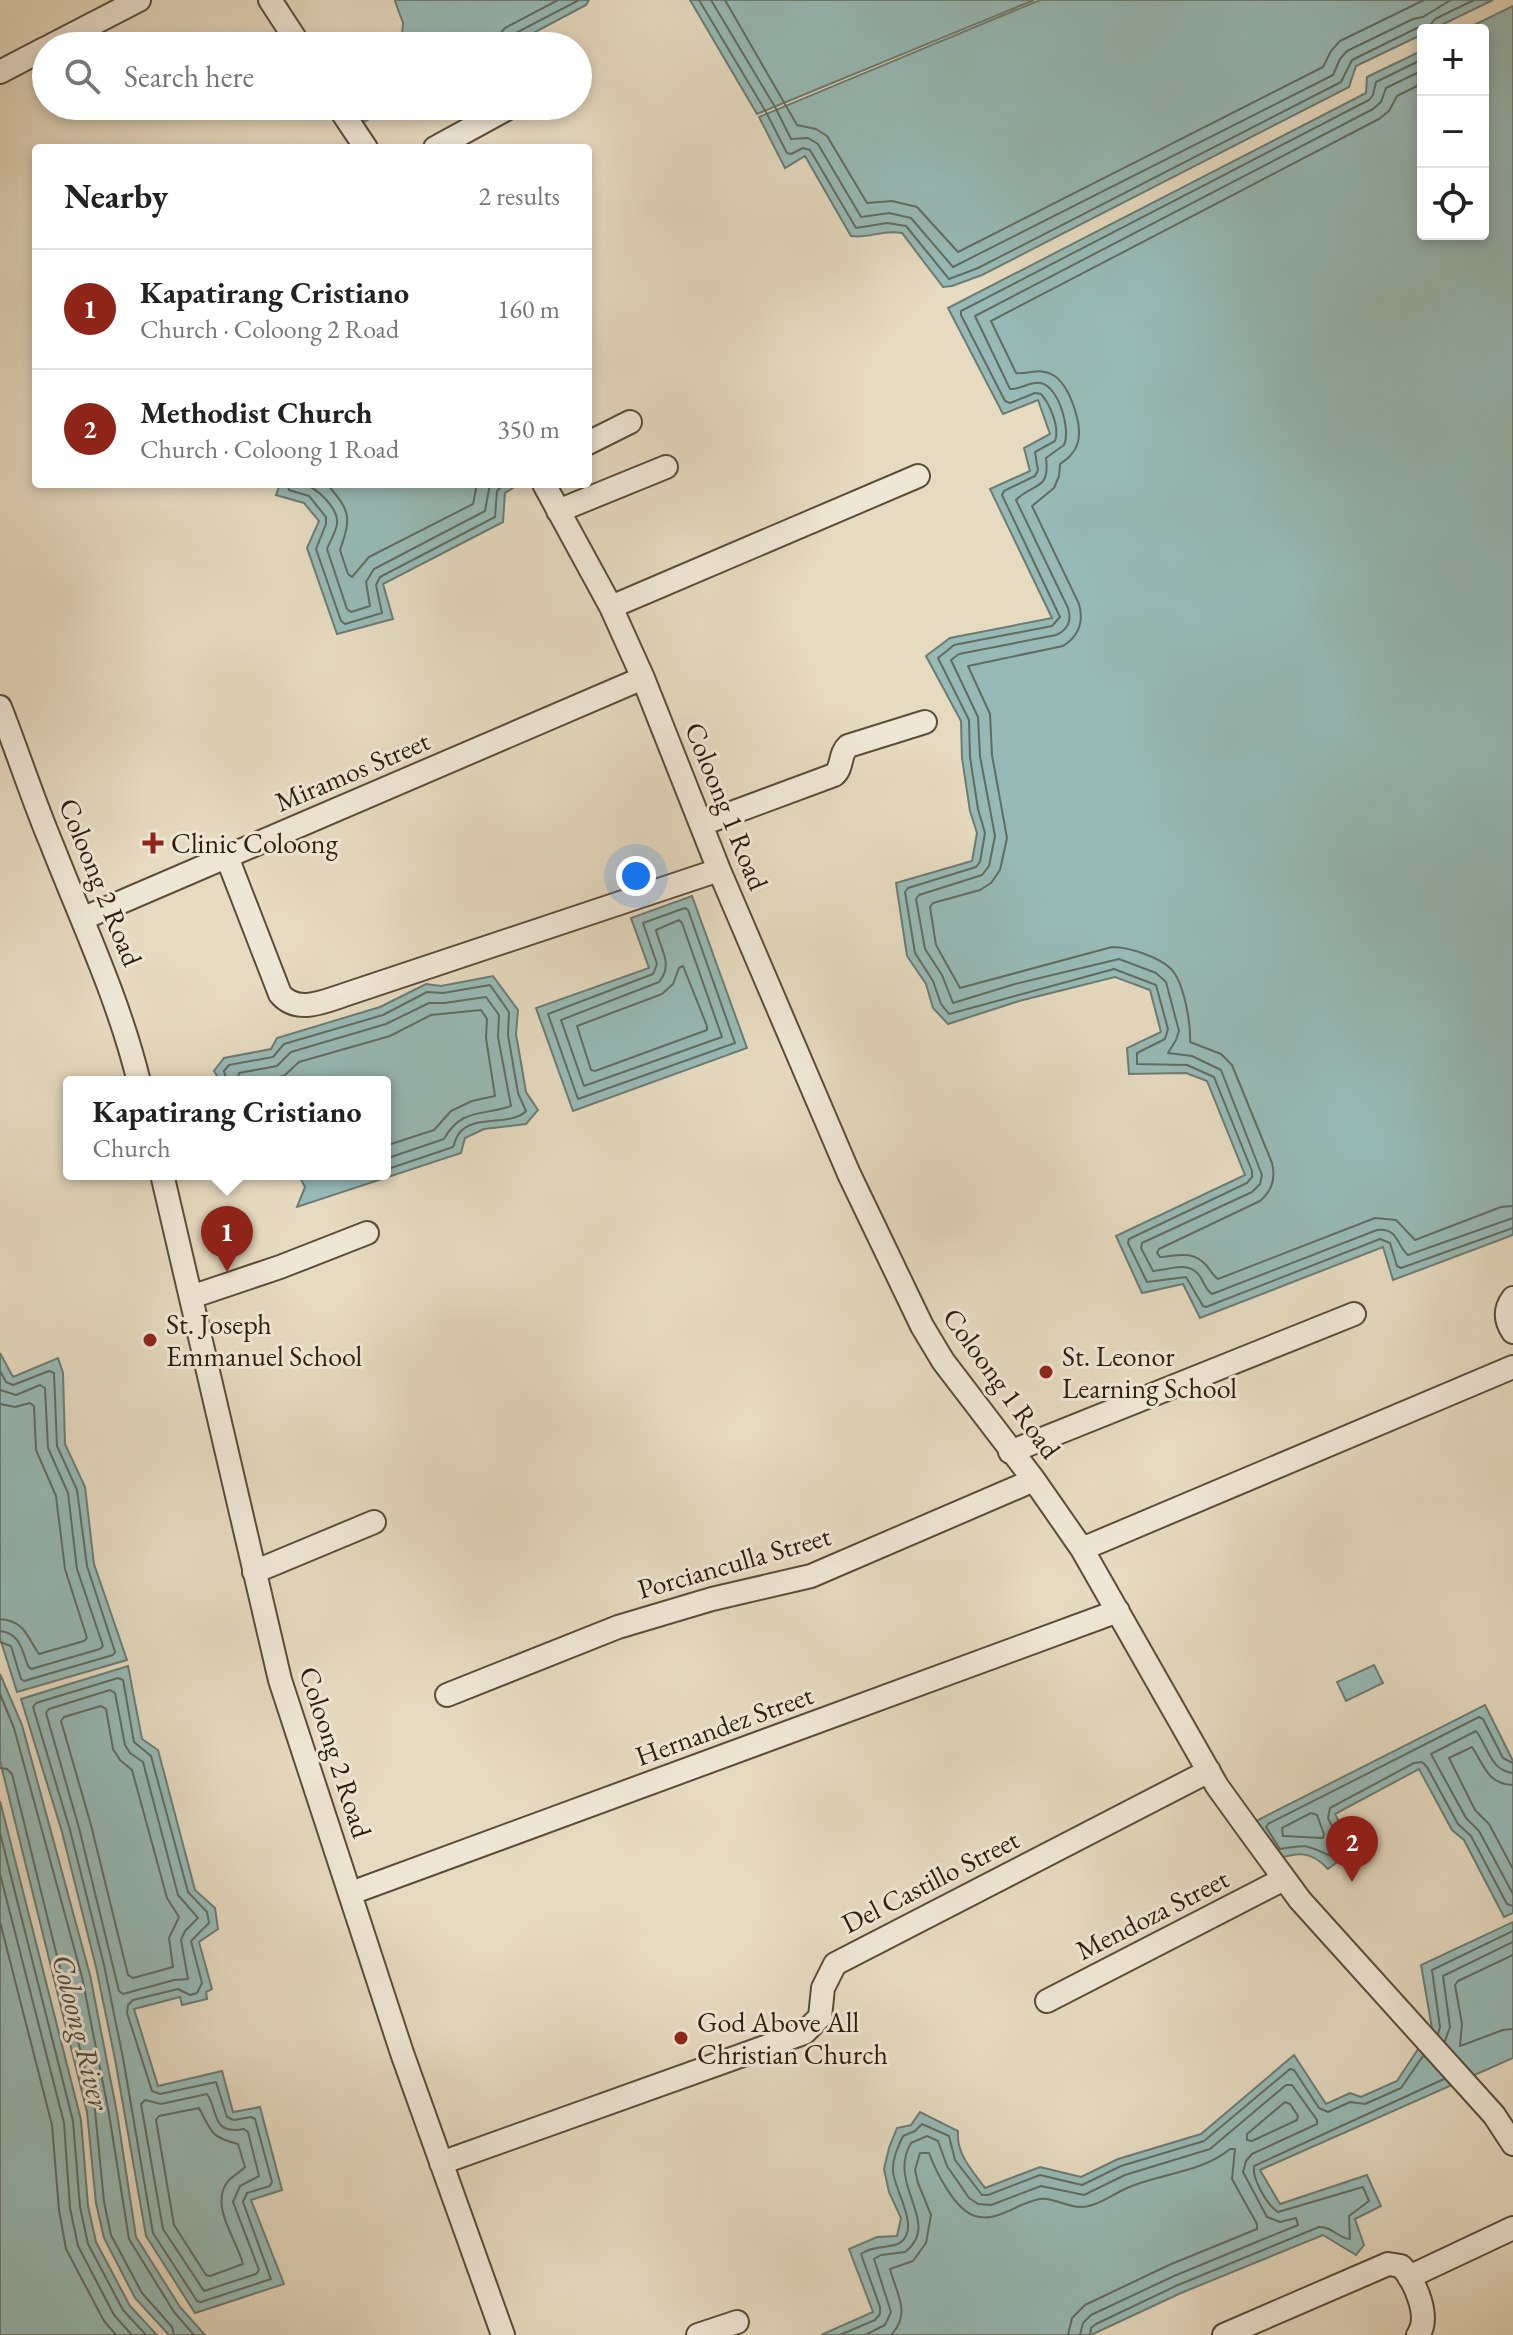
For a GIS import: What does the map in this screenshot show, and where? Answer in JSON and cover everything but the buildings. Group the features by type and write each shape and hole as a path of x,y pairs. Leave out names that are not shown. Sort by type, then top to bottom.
{"street":[{"path":"77,32 139,0"},
{"path":"270,0 291,32"},
{"path":"0,72 32,55"},
{"path":"347,120 363,144"},
{"path":"442,144 486,120"},
{"path":"592,441 630,422"},
{"path":"558,511 666,467"},
{"path":"611,607 918,476"},
{"name":"Coloong 1 Road","path":"546,488 611,607 643,678 719,870 849,1174 922,1326 943,1361 1034,1480 1082,1549 1209,1771 1284,1879 1494,2115 1513,2144"},
{"name":"Miramos Street","path":"84,918 643,678"},
{"name":"Coloong 2 Road","path":"0,707 51,844 84,918 127,1034 138,1076"},
{"path":"702,824 834,775 848,746 925,722"},
{"path":"227,857 280,994 296,1005 315,1004 344,995 719,870"},
{"name":"Coloong 2 Road","path":"163,1180 280,1680 402,2053 503,2335"},
{"path":"191,1297 367,1233"},
{"path":"1513,1298 1506,1308 1506,1317 1513,1332"},
{"path":"1010,1452 1354,1314"},
{"path":"1082,1549 1513,1367"},
{"name":"Porcianculla Street","path":"447,1695 618,1627 712,1599 811,1576 1034,1480"},
{"path":"254,1572 374,1522"},
{"name":"Hernandez Street","path":"351,1893 1118,1611"},
{"name":"Del Castillo Street","path":"441,2163 804,2033 820,2017 823,1988 835,1964 1209,1771"},
{"name":"Mendoza Street","path":"1047,2001 1284,1879"},
{"path":"1409,2277 1513,2228"},
{"path":"1224,2335 1254,2329 1388,2264 1401,2266 1409,2277 1423,2314 1422,2330 1418,2335"},
{"path":"698,2335 737,2322"}],"water":[{"path":"589,0 586,5 535,32 402,32 403,23 395,1"},
{"path":"690,0 1034,0 757,114"},
{"path":"1040,0 1493,0 1443,24 1417,24 1417,37 1356,66 1349,87 982,275 952,286 943,287 902,233 851,236 805,156 785,168 759,117"},
{"path":"1513,6 1513,1235 1393,1280 1383,1247 1200,1318 1183,1284 1142,1293 1116,1236 1245,1175 1207,1081 1186,1073 1129,1074 1127,1048 1161,1032 1150,990 1115,977 1019,1001 948,1024 933,1008 926,984 907,956 896,883 972,861 977,833 970,811 962,758 961,721 926,656 950,638 1052,618 990,489 1030,471 1024,448 1050,434 1038,400 1003,414 948,308 1366,93 1367,77 1417,53 1417,240 1489,240 1489,24 1476,24"},
{"path":"279,488 513,488 505,493 503,522 383,584 393,619 337,634 307,548 319,521 304,503 276,495"},
{"path":"692,896 747,1048 573,1111 536,1008 649,968 631,918"},
{"path":"493,976 518,1010 516,1034 526,1092 538,1110 526,1124 484,1129 465,1138 461,1153 391,1176 391,1076 217,1076 214,1071 224,1058 271,1049 277,1038 380,1007 426,984 441,986"},
{"path":"301,1180 379,1180 297,1207 305,1187"},
{"path":"0,1353 13,1377 58,1358 63,1373 65,1444 85,1487 94,1564 127,1660 17,1692 0,1638"},
{"path":"1374,1665 1383,1683 1346,1701 1337,1682"},
{"path":"128,1666 142,1739 158,1750 195,1890 215,1908 218,1929 199,1942 212,1989 206,1992 207,1999 182,2005 180,1997 134,2009 158,2086 222,2071 233,2112 260,2107 282,2190 251,2200 284,2284 195,2313 146,2236 96,1967 62,1832 21,1699"},
{"name":"Coloong River","path":"0,1674 22,1725 90,1975 117,2113 136,2237 180,2307 205,2335 169,2335 135,2298 104,2238 96,2203 87,2112 0,1761"},
{"path":"1485,1705 1513,1761 1513,1913 1504,1917 1464,1840 1452,1830 1419,1769 1335,1814 1353,1850 1328,1869 1310,1856 1292,1855 1277,1859 1252,1823"},
{"path":"0,1801 81,2120 88,2206 96,2242 130,2306 157,2335 0,2335"},
{"path":"1513,1922 1513,2058 1260,2170 1280,2204 1367,2175 1381,2206 1355,2219 1364,2245 1356,2255 1323,2235 1181,2293 1091,2335 821,2335 873,2312 849,2249 877,2237 897,2236 901,2218 889,2192 884,2169 897,2128 911,2125 920,2112 958,2131 962,2154 985,2188 1040,2167 1081,2177 1118,2159 1201,2134 1294,2055 1326,2104 1350,2093 1361,2097 1397,2081 1432,2028 1421,1965"}],"place":[{"name":"Clinic Coloong","path":"153,843"},
{"name":"Kapatirang Cristiano","path":"227,1272"},
{"name":"St. Joseph Emmanuel School","path":"150,1340"},
{"name":"St. Leonor Learning School","path":"1046,1372"},
{"name":"Methodist Church","path":"1352,1882"},
{"name":"God Above All Christian Church","path":"681,2038"}]}
